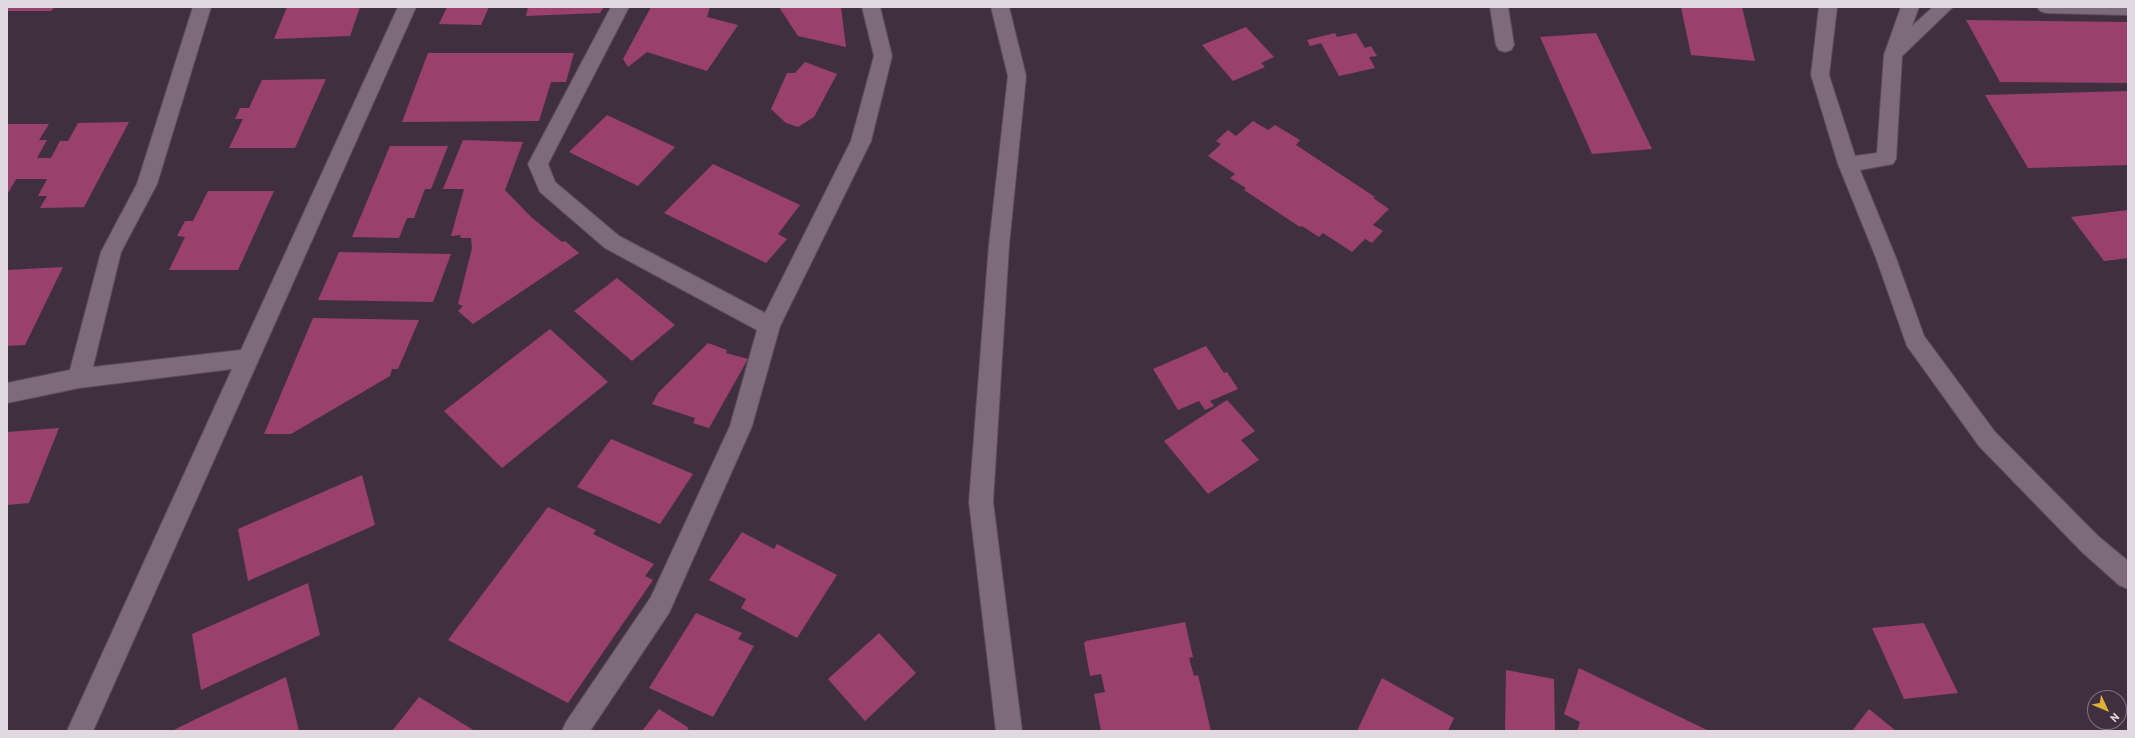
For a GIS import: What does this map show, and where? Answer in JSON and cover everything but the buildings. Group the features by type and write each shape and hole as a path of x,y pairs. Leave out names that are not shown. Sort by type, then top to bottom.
{"street":[{"path":"79,378 111,252 147,184 202,7"},
{"path":"80,731 407,7"},
{"path":"620,7 538,164 548,188 612,242 769,326"},
{"path":"575,731 660,605 741,426 769,326 861,141 883,56 871,7"},
{"path":"1000,7 1017,76 999,245 981,502 1009,731"},
{"path":"1499,7 1504,45"},
{"path":"1828,7 1820,75 1848,164 1886,258 1915,340 1987,439 2090,544 2128,577"},
{"path":"1848,164 1886,159 1893,55 1910,7"},
{"path":"1893,55 1944,7"},
{"path":"2046,7 2128,9"},
{"path":"7,393 79,378 248,358"}]}
